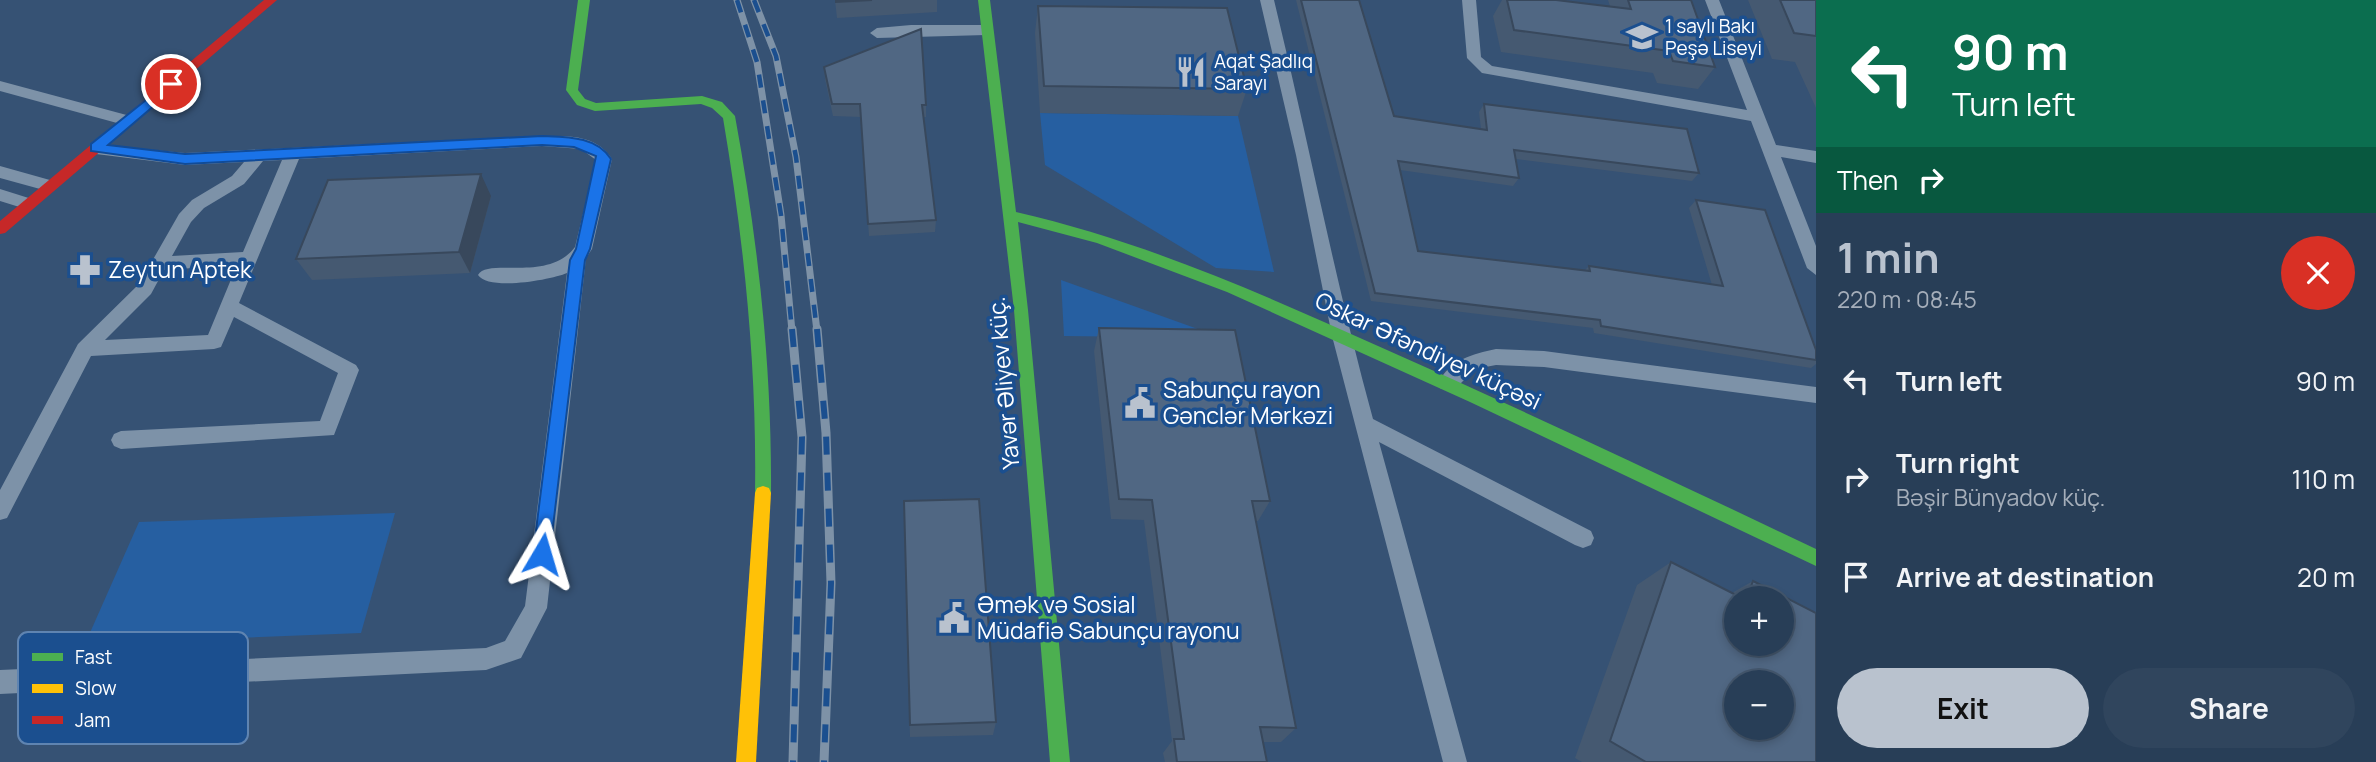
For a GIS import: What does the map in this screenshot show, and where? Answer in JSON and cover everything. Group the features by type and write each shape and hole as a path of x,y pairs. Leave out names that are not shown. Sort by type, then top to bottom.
{"street":[{"path":"0,229 271,0"},
{"path":"584,0 572,90 581,102 595,107 702,100 717,105 729,116 750,227 763,379 761,536 746,762"},
{"name":"Yavər Əliyev küç.","path":"984,0 1021,310 1060,762"},
{"name":"Oskar Əfəndiyev küçəsi","path":"1009,215 1076,228 1125,244 1448,383 1816,558"}],"lane":[{"path":"1268,0 1304,155 1341,336 1455,762"},
{"path":"1469,0 1474,58 1487,71 1757,117"},
{"path":"1712,0 1816,268"},
{"path":"877,33 923,29 986,30"},
{"path":"0,86 128,121"},
{"path":"96,148 185,159 542,141 590,146 604,159 578,260 536,608 513,650 486,659 248,670"},
{"path":"1770,150 1816,157"},
{"path":"85,349 214,342 292,155"},
{"path":"0,511 85,349 145,289 185,218 198,204 238,180 257,157"},
{"path":"0,172 51,186"},
{"path":"0,195 29,204"},
{"path":"159,264 247,258"},
{"path":"487,275 552,273 578,260"},
{"path":"121,440 327,429 349,370 229,306"},
{"path":"1448,383 1470,362 1496,357 1544,359 1816,395"},
{"path":"1364,424 1583,538"},
{"path":"0,682 18,681"}],"shaded area":[{"path":"1040,113 1238,116 1274,272 1216,268 1045,165"},
{"path":"1061,280 1223,338 1064,336"},
{"path":"395,513 361,633 248,638 248,632 90,632 139,522"}],"building":[{"path":"836,0 872,0 836,2"},
{"path":"1301,0 1359,0 1394,116 1487,130 1484,104 1687,129 1699,173 1514,150 1519,178 1398,161 1418,251 1590,271 1589,266 1723,286 1696,200 1765,210 1816,350 1816,360 1601,326 1600,320 1375,293"},
{"path":"1507,0 1556,0 1631,9 1628,0 1691,0 1715,67 1673,61 1669,51 1514,30"},
{"path":"1780,0 1816,0 1816,36 1794,33"},
{"path":"1038,6 1227,8 1247,89 1044,86"},
{"path":"921,29 926,105 922,105 936,220 868,224 860,104 832,104 824,67"},
{"path":"481,174 459,252 296,259 328,180"},
{"path":"1099,328 1235,330 1270,501 1252,501 1296,728 1260,727 1267,762 1177,762 1174,739 1184,739 1152,500 1119,499"},
{"path":"979,499 996,722 910,725 904,501"},
{"path":"1671,562 1724,589 1724,656 1794,656 1794,602 1816,613 1816,762 1646,762 1610,741"}],"railway":[{"path":"737,0 757,62 781,215 792,331"},
{"path":"754,0 776,56 796,157 817,331"},
{"path":"792,329 802,437 793,762"},
{"path":"817,329 826,433 831,583 824,762"}],"traffic: fast":[{"path":"584,0 572,90 581,102 595,107 702,100 717,105 729,116 745,210 756,303 763,398 763,493"},
{"path":"984,0 1021,310 1060,762"},
{"path":"1009,215 1145,253 1232,288 1475,397 1816,558"}],"traffic: slow":[{"path":"746,762 763,493"}],"traffic: jam":[{"path":"0,229 271,0"}],"place":[{"name":"1 saylı Bakı Peşə Liseyi","path":"1642,37"},
{"name":"Aqat Şadlıq Sarayı","path":"1191,72"},
{"name":"Zeytun Aptek","path":"85,270"},
{"name":"Sabunçu rayon Gənclər Mərkəzi","path":"1140,403"},
{"name":"Əmək və Sosial Müdafiə Sabunçu rayonu","path":"954,618"}],"route":[{"path":"171,84 96,148 185,159 542,141 576,142 590,146 600,153 604,159 578,260 542,554"}]}
